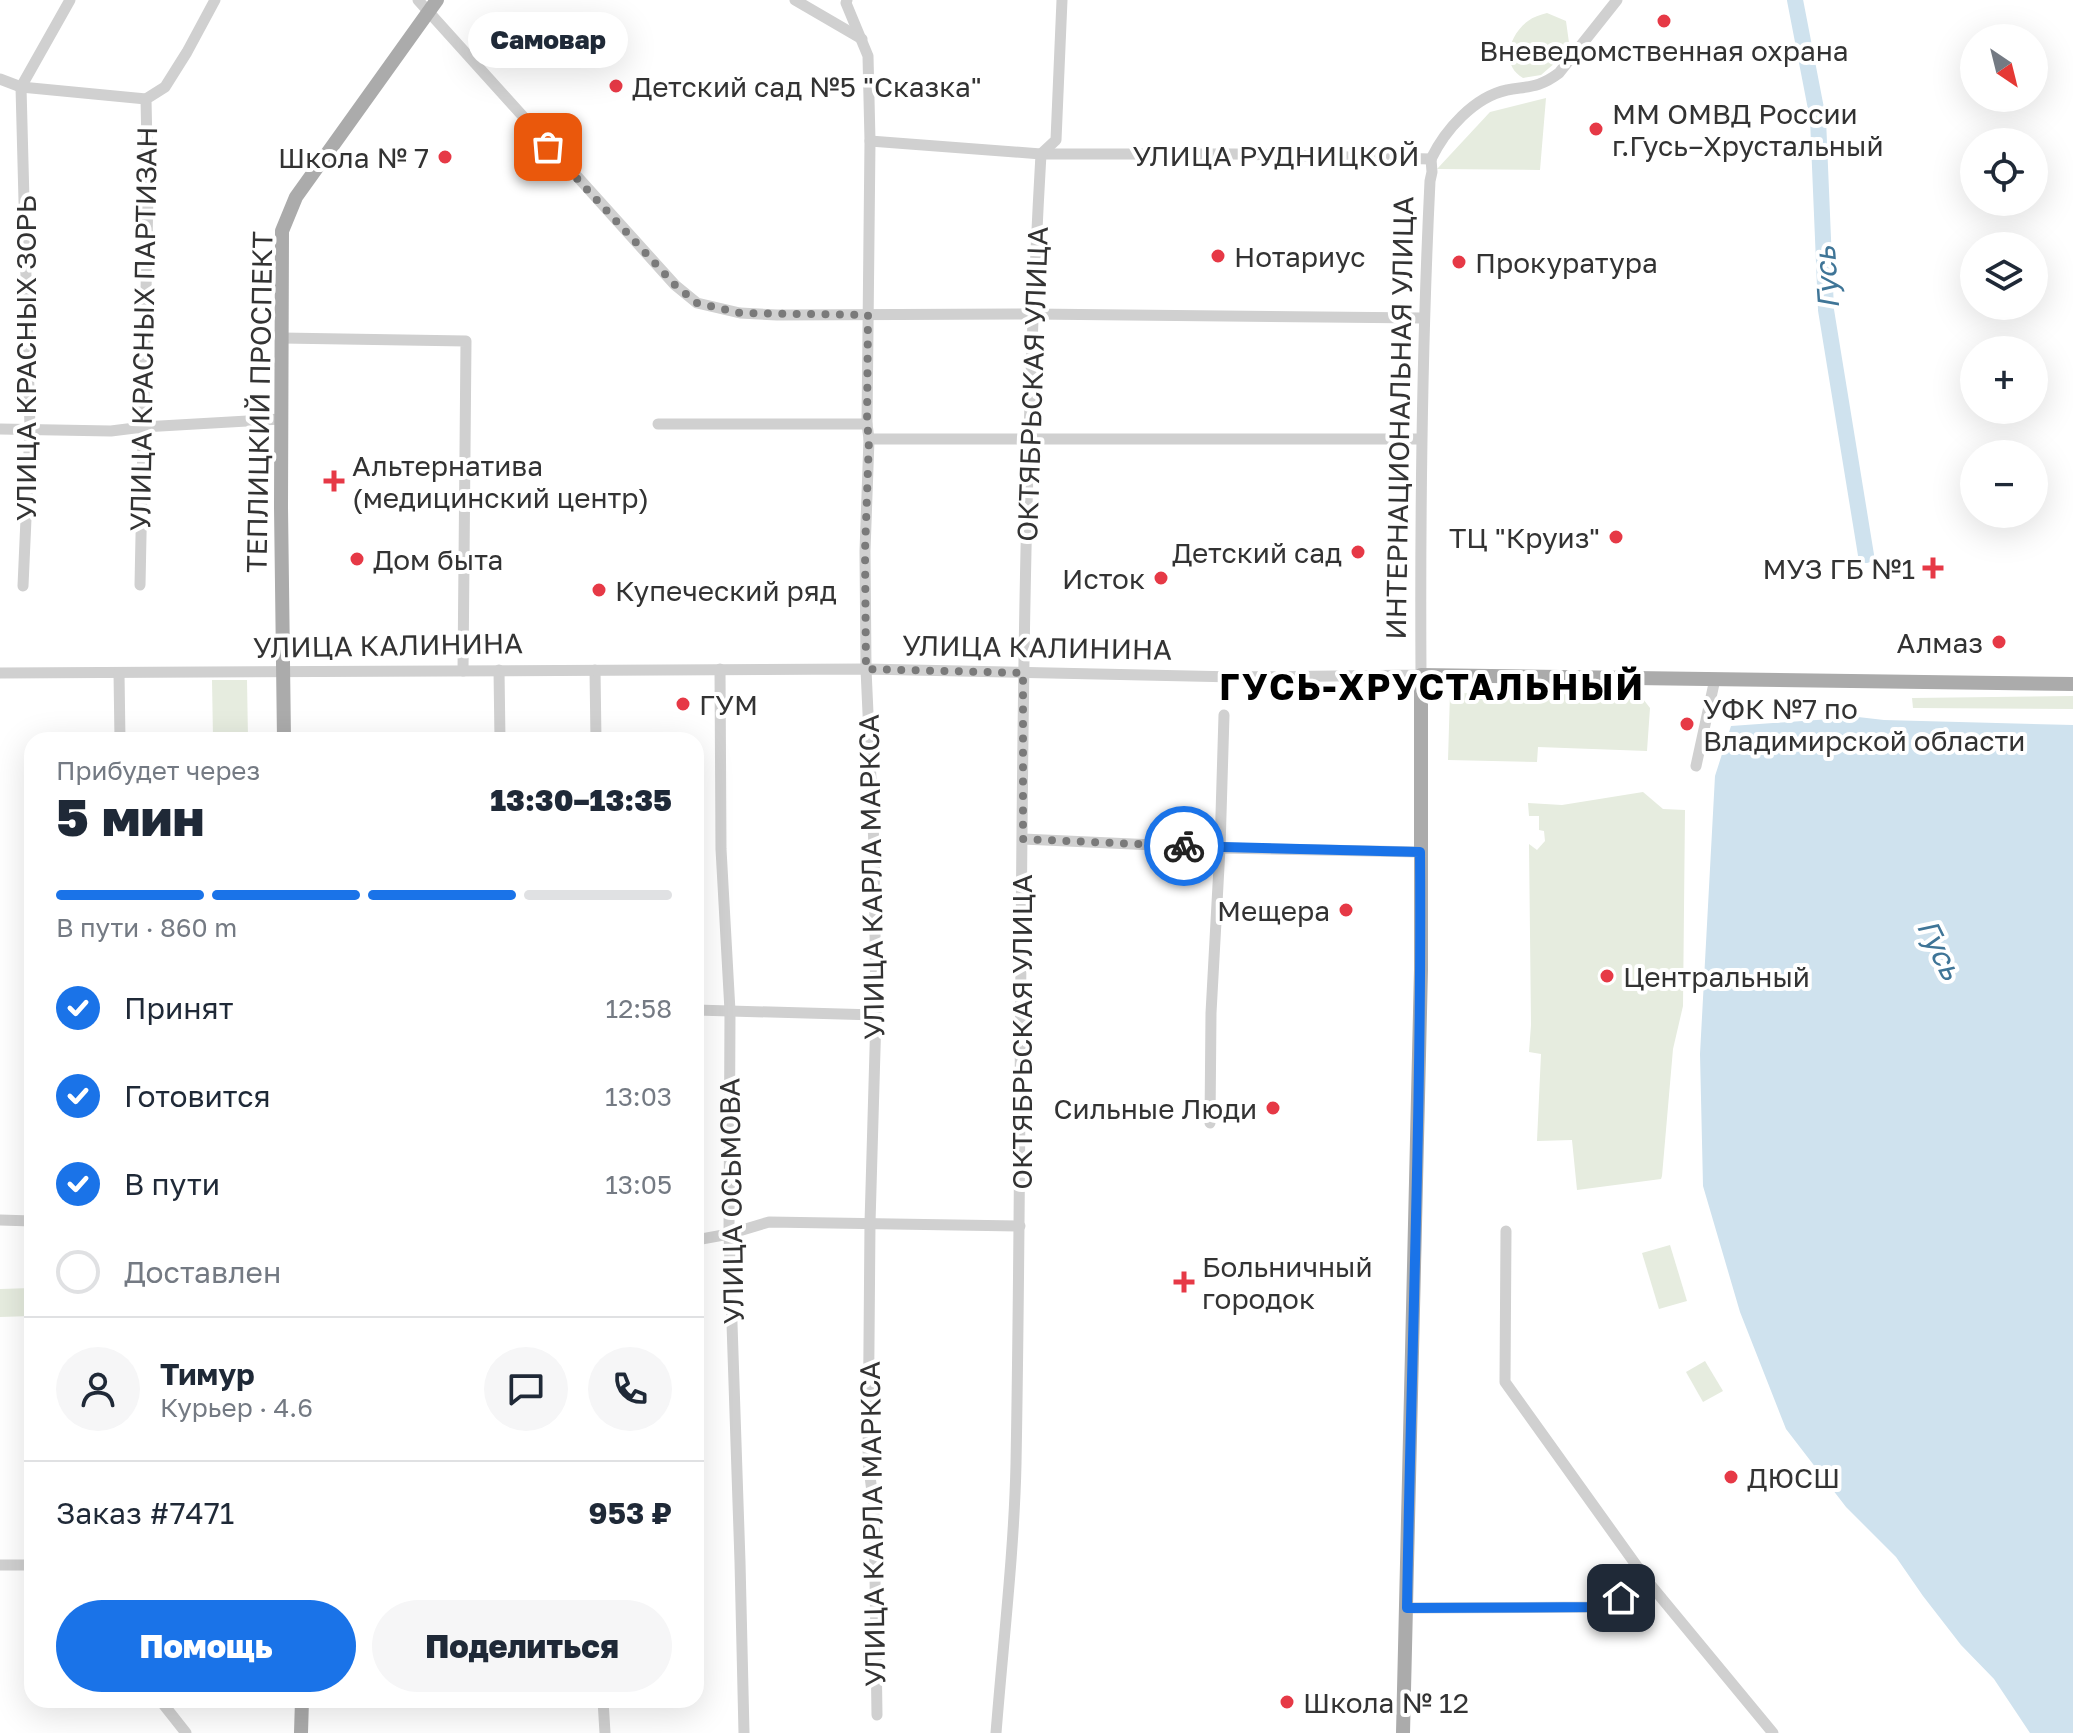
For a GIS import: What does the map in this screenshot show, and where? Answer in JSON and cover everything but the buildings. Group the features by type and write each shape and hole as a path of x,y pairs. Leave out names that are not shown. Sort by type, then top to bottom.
{"main road":[{"name":"ТЕПЛИЦКИЙ ПРОСПЕКТ","path":"284,732 282,231 296,197 432,6"},
{"name":"УЛИЦА КАЛИНИНА","path":"1421,675 2073,684"},
{"name":"ИНТЕРНАЦИОНАЛЬНАЯ УЛИЦА","path":"1403,1733 1421,970 1421,675"},
{"path":"301,1733 302,1708"}],"street":[{"path":"21,87 70,0"},
{"name":"УЛИЦА КРАСНЫХ ПАРТИЗАН","path":"140,585 148,194 146,99 165,87 215,0"},
{"path":"418,0 432,6 675,285 697,303 740,313 1424,318"},
{"path":"795,0 862,39"},
{"name":"УЛИЦА КАРЛА МАРКСА","path":"847,0 868,56 870,141 869,439 865,551 876,1015 868,1461 874,1507 877,1715"},
{"name":"ОКТЯБРЬСКАЯ УЛИЦА","path":"996,1733 1016,1466 1023,673 1032,314 1041,154 1056,140 1062,0"},
{"name":"УЛИЦА РУДНИЦКОЙ","path":"870,141 1041,154 1235,154 1431,159 1452,128 1471,108 1490,95 1532,87 1559,73 1617,0"},
{"path":"0,79 21,87 146,99"},
{"name":"УЛИЦА КРАСНЫХ ЗОРЬ","path":"21,87 30,429 23,586"},
{"name":"ИНТЕРНАЦИОНАЛЬНАЯ УЛИЦА","path":"1421,675 1421,439 1431,159"},
{"path":"282,338 466,341 463,671"},
{"path":"0,429 111,431 281,419"},
{"path":"658,424 867,424"},
{"path":"869,439 1421,439"},
{"name":"УЛИЦА ОСЬМОВА","path":"720,669 721,849 730,1011 729,1234 744,1733"},
{"name":"УЛИЦА КАЛИНИНА","path":"0,673 866,669 1236,677 1421,675"},
{"path":"499,670 500,732"},
{"path":"595,670 596,732"},
{"path":"119,673 120,732"},
{"path":"1696,766 1715,679"},
{"path":"1210,1123 1211,1013 1224,715"},
{"path":"1023,839 1220,848 1420,852"},
{"path":"704,1010 876,1015"},
{"path":"0,1220 24,1221"},
{"path":"704,1239 769,1222 1020,1226"},
{"path":"1506,1231 1505,1382 1649,1583 1773,1733"},
{"path":"0,1565 24,1565"},
{"path":"1407,1608 1604,1607 1649,1583"},
{"path":"166,1708 186,1733"},
{"path":"603,1708 605,1733"}],"shaded area":[{"path":"1547,13 1566,21 1570,50 1541,75 1523,78 1511,66 1512,42 1528,21"},
{"path":"1546,98 1540,170 1437,169 1490,112"},
{"path":"212,680 247,680 248,732 213,732"},
{"path":"1450,693 1640,695 1650,708 1647,751 1538,747 1537,762 1448,760"},
{"path":"2073,696 2073,709 1913,708 1912,698"},
{"name":"Центральный","path":"1643,792 1663,809 1685,810 1683,1006 1673,1049 1662,1176 1661,1179 1577,1190 1572,1140 1537,1141 1541,1054 1529,1052 1529,844 1537,850 1545,841 1544,831 1539,830 1539,816 1529,816 1528,803 1562,805"},
{"path":"1670,1245 1687,1301 1659,1309 1642,1253"},
{"path":"24,1288 24,1316 0,1317 0,1289"},
{"path":"1705,1361 1723,1391 1703,1402 1686,1372"}],"water":[{"path":"1858,717 2073,725 2073,1733 2030,1733 1994,1679 1961,1645 1896,1557 1846,1507 1786,1429 1740,1312 1703,1186 1700,1054 1715,776 1731,726"}],"waterway":[{"name":"Гусь","path":"1795,0 1818,119 1826,310 1866,555"}],"way so far":[{"path":"548,147 675,285 697,303 740,313 868,315 866,669 1023,673 1023,839 1184,846"}],"place":[{"name":"Вневедомственная охрана","path":"1664,21"},
{"name":"Детский сад №5 \"Сказка\"","path":"616,86"},
{"name":"ММ ОМВД России г.Гусь–Хрустальный","path":"1596,129"},
{"name":"Самовар","path":"548,147"},
{"name":"Школа № 7","path":"445,157"},
{"name":"Нотариус","path":"1218,256"},
{"name":"Прокуратура","path":"1459,262"},
{"name":"Альтернатива (медицинский центр)","path":"334,481"},
{"name":"ТЦ \"Круиз\"","path":"1616,537"},
{"name":"Детский сад","path":"1358,552"},
{"name":"Дом быта","path":"357,559"},
{"name":"МУЗ ГБ №1","path":"1933,568"},
{"name":"Исток","path":"1161,578"},
{"name":"Купеческий ряд","path":"599,590"},
{"name":"Алмаз","path":"1999,642"},
{"name":"ГУМ","path":"683,704"},
{"name":"УФК №7 по Владимирской области","path":"1687,724"},
{"name":"Мещера","path":"1346,910"},
{"name":"Центральный","path":"1607,976"},
{"name":"Сильные Люди","path":"1273,1108"},
{"name":"Больничный городок","path":"1184,1282"},
{"name":"ДЮСШ","path":"1731,1477"},
{"name":"Школа № 12","path":"1287,1702"}],"district":[{"name":"ГУСЬ-ХРУСТАЛЬНЫЙ","path":"1432,686"}],"route":[{"path":"1184,846 1420,852 1421,970 1407,1608 1604,1607 1621,1598"}]}
